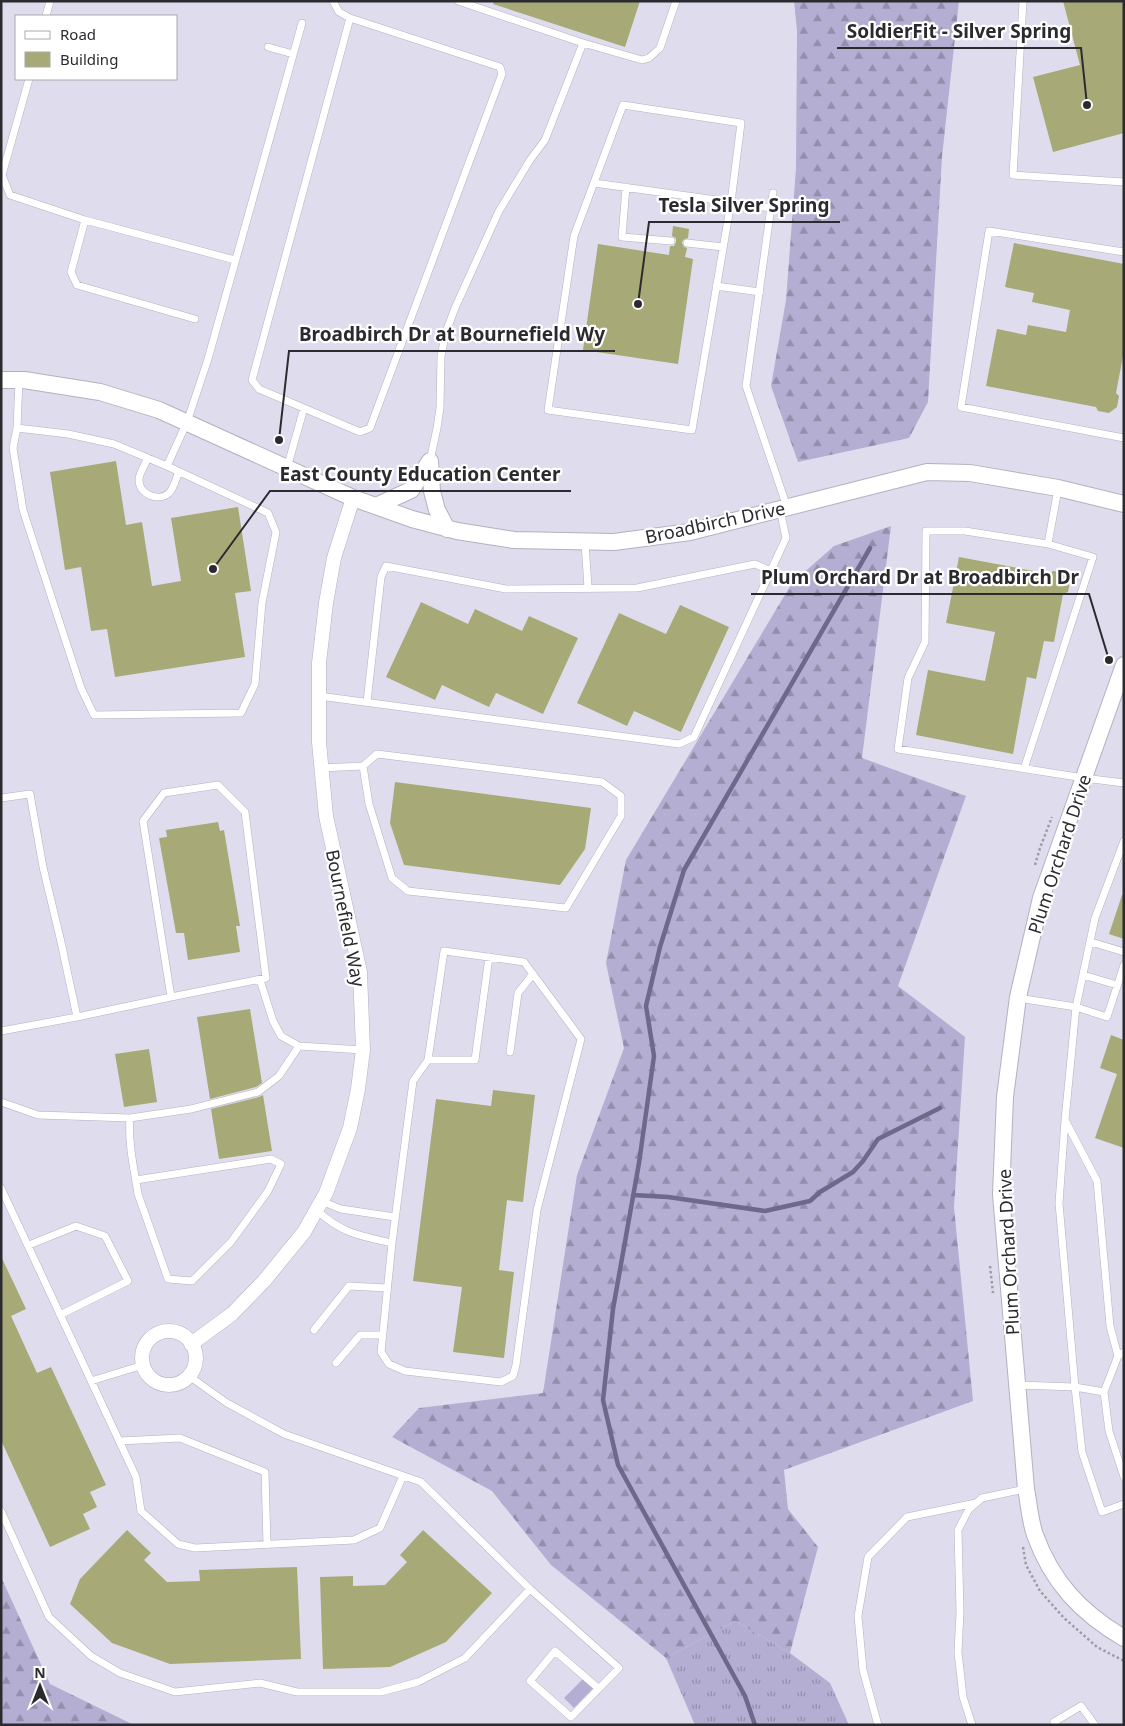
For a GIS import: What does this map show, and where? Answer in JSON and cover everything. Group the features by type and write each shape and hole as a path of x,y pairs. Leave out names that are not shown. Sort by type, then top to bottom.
{"street":[{"name":"Broadbirch Drive","path":"1,380 19,380 100,392 159,410 353,498 412,519 447,528 514,540 614,542 690,532 927,472 970,473 1058,488 1124,504"},
{"path":"376,506 411,490 430,460"},
{"path":"430,460 432,491 437,510 447,528"},
{"name":"Broadbirch Drive","path":"1092,496 1124,495"},
{"name":"Bournefield Way","path":"191,1344 232,1314 264,1281 304,1232 326,1193 350,1128 358,1089 363,1050 360,972 326,816 319,742 319,663 326,603 334,558 353,498"},
{"name":"Plum Orchard Drive","path":"1124,666 1041,898 1018,998 1005,1097 1001,1194 1026,1489 1035,1534 1052,1572 1066,1593 1108,1629 1124,1638"},
{"path":"162,1332 178,1334 186,1338 191,1344 195,1352 195,1360 189,1376 183,1381 167,1385 151,1379 146,1373 142,1365 144,1349 154,1336 162,1332"}],"lane":[{"path":"46,15 50,1"},
{"path":"333,1 338,12 350,18 500,67 502,74 370,428 360,432 259,389 252,380 350,18"},
{"path":"458,1 583,43 642,60 649,58 660,48 676,1"},
{"path":"1023,1 1014,175 1124,182"},
{"path":"167,466 187,422 208,359 302,22"},
{"path":"430,460 440,408 441,356 446,332 499,211 530,160 545,140 583,43"},
{"path":"268,47 293,54"},
{"path":"29,80 2,176 10,195 85,220 236,260"},
{"path":"623,105 741,123 731,202 692,430 548,410 574,236 623,105"},
{"path":"594,183 771,208"},
{"path":"626,187 622,237 671,241"},
{"path":"319,696 679,744 694,737 786,538 784,508 746,386 773,193"},
{"path":"85,220 71,272 77,285 195,319"},
{"path":"1124,252 989,231 961,407 1124,438"},
{"path":"687,243 723,246"},
{"path":"716,286 760,292"},
{"path":"17,428 68,434 114,444 167,466 268,513 276,532 262,603 255,684 241,713 94,715 81,688 23,510 13,448 17,428 19,380"},
{"path":"287,468 304,408"},
{"path":"148,458 139,480 142,490 152,496 163,497 172,490 179,472"},
{"path":"1048,544 1058,488"},
{"path":"1024,769 1093,557 1048,544 965,531 926,531 925,642 908,678 898,749 1024,769 1124,783"},
{"path":"585,542 588,588"},
{"path":"367,702 381,577 386,566 506,589 637,588 756,564 771,571"},
{"path":"321,768 363,766 377,754 602,782 621,796 621,816 566,908 408,891 392,878 369,804 363,766"},
{"path":"1,1031 171,998 266,978 245,812 218,785 164,793 143,821 171,998"},
{"path":"1,798 30,794 43,867 77,1016"},
{"path":"1124,841 1095,918 1076,1007 1059,1203 1074,1387 1082,1452 1102,1512 1124,1504"},
{"path":"1091,942 1124,952"},
{"path":"444,951 524,962 533,974 581,1039 537,1210 513,1376 501,1382 405,1371 390,1364 381,1352 382,1335 413,1080 428,1060 444,951"},
{"path":"428,1060 474,1060 489,957"},
{"path":"1018,998 1076,1007 1108,1016 1124,965"},
{"path":"510,1052 518,993 533,974"},
{"path":"1083,976 1117,985"},
{"path":"260,980 273,1021 280,1036 299,1046 363,1050"},
{"path":"1,1102 38,1115 130,1118 191,1109 258,1092 278,1076 299,1046"},
{"path":"130,1118 129,1136 138,1194 168,1280 192,1281 231,1242 268,1191 280,1164 271,1159 136,1180"},
{"path":"1065,1120 1097,1181 1110,1326 1121,1354 1104,1392 1109,1431 1124,1477"},
{"path":"1,1188 136,1476 142,1511 178,1544 195,1548 354,1540 380,1528 403,1476"},
{"path":"319,1206 395,1217"},
{"path":"319,1206 332,1224 351,1234 392,1243"},
{"path":"29,1245 76,1226 105,1236 128,1281 60,1315"},
{"path":"314,1330 349,1286 388,1288"},
{"path":"336,1364 360,1335 382,1335"},
{"path":"91,1381 142,1365"},
{"path":"189,1376 227,1403 284,1434 421,1482 530,1589 619,1668 570,1716 530,1681 556,1651 598,1688"},
{"path":"1017,1385 1074,1387 1104,1392"},
{"path":"119,1441 180,1438 264,1472 267,1545"},
{"path":"972,1725 963,1697 958,1652 960,1612 958,1530 969,1509 982,1498 1026,1489"},
{"path":"878,1725 863,1670 858,1616 868,1558 907,1517 976,1503"},
{"path":"1,1511 49,1617 91,1656 120,1673 176,1692 260,1684 298,1692 381,1692 418,1682 465,1658 530,1589"},
{"path":"1056,1725 1054,1722 1081,1706 1095,1725"}],"green space":[{"path":"794,1 959,1 942,157 928,402 909,438 798,462 771,386 786,300 796,168 797,31"},
{"path":"891,526 862,758 966,796 898,986 965,1037 954,1207 973,1401 784,1470 788,1509 818,1547 790,1653 735,1621 666,1658 551,1565 492,1491 392,1437 419,1408 543,1393 577,1175 624,1048 606,963 626,860 792,583 834,546"},
{"path":"1,1577 50,1684 134,1725 1,1725"},
{"path":"735,1621 790,1653 830,1683 849,1725 695,1725 666,1658"},
{"path":"584,1678 594,1687 574,1708 564,1698"}],"building":[{"path":"494,1 640,1 625,47 493,4"},
{"path":"1063,1 1124,1 1124,133 1053,152 1033,77 1080,65"},
{"path":"673,226 689,229 688,238 683,240 682,243 687,248 685,257 693,259 678,364 583,350 598,244 669,255 670,246 674,246 676,242 676,238 672,236"},
{"path":"1014,243 1124,264 1124,351 1116,393 1119,396 1117,407 1109,413 1098,411 1096,407 986,386 997,329 1026,335 1028,325 1066,332 1070,310 1032,302 1034,293 1005,287"},
{"path":"116,461 126,525 142,522 152,586 181,581 171,518 238,507 251,591 235,593 245,657 115,677 107,629 91,631 81,567 65,570 50,472"},
{"path":"959,557 1050,574 1053,571 1064,573 1070,581 1068,592 1063,594 1054,642 1044,641 1036,679 1027,677 1013,754 916,735 928,670 985,681 995,632 946,623"},
{"path":"421,602 468,624 475,609 522,631 529,616 578,638 543,714 496,693 489,707 442,685 435,700 386,677"},
{"path":"680,605 729,627 681,732 634,711 627,726 577,703 619,613 666,634"},
{"path":"395,782 591,808 585,849 560,885 404,865 390,823"},
{"path":"218,822 220,831 224,830 240,926 236,926 240,952 188,960 184,933 176,933 159,838 167,837 166,830"},
{"path":"1122,895 1124,896 1124,939 1109,934"},
{"path":"250,1009 262,1083 256,1087 210,1099 197,1017"},
{"path":"1111,1035 1124,1040 1124,1148 1095,1138 1117,1074 1100,1068"},
{"path":"149,1049 157,1102 124,1107 115,1054"},
{"path":"493,1090 535,1095 523,1202 507,1200 499,1270 514,1272 504,1358 453,1352 462,1287 413,1281 436,1099 491,1106"},
{"path":"263,1095 272,1151 219,1159 211,1109"},
{"path":"1,1256 26,1309 11,1316 37,1373 51,1367 106,1485 90,1492 97,1507 83,1514 90,1529 50,1547 1,1440"},
{"path":"127,1530 151,1553 144,1560 167,1582 200,1581 199,1570 297,1567 301,1659 170,1664 112,1643 70,1604 80,1579"},
{"path":"423,1530 492,1593 446,1642 390,1667 323,1669 320,1577 353,1576 353,1586 385,1585 407,1562 400,1555"}],"waterway":[{"path":"755,1725 745,1696 618,1465 603,1400 613,1309 639,1163 654,1056 646,1006 660,947 684,870 870,548"},
{"path":"633,1195 668,1197 765,1211 810,1201 820,1192 853,1172 878,1139 940,1108"}],"place":[{"name":"SoldierFit - Silver Spring","path":"1087,105"},
{"name":"Tesla Silver Spring","path":"638,304"},
{"name":"Broadbirch Dr at Bournefield Wy","path":"279,440"},
{"name":"East County Education Center","path":"213,569"},
{"name":"Plum Orchard Dr at Broadbirch Dr","path":"1109,660"}]}
